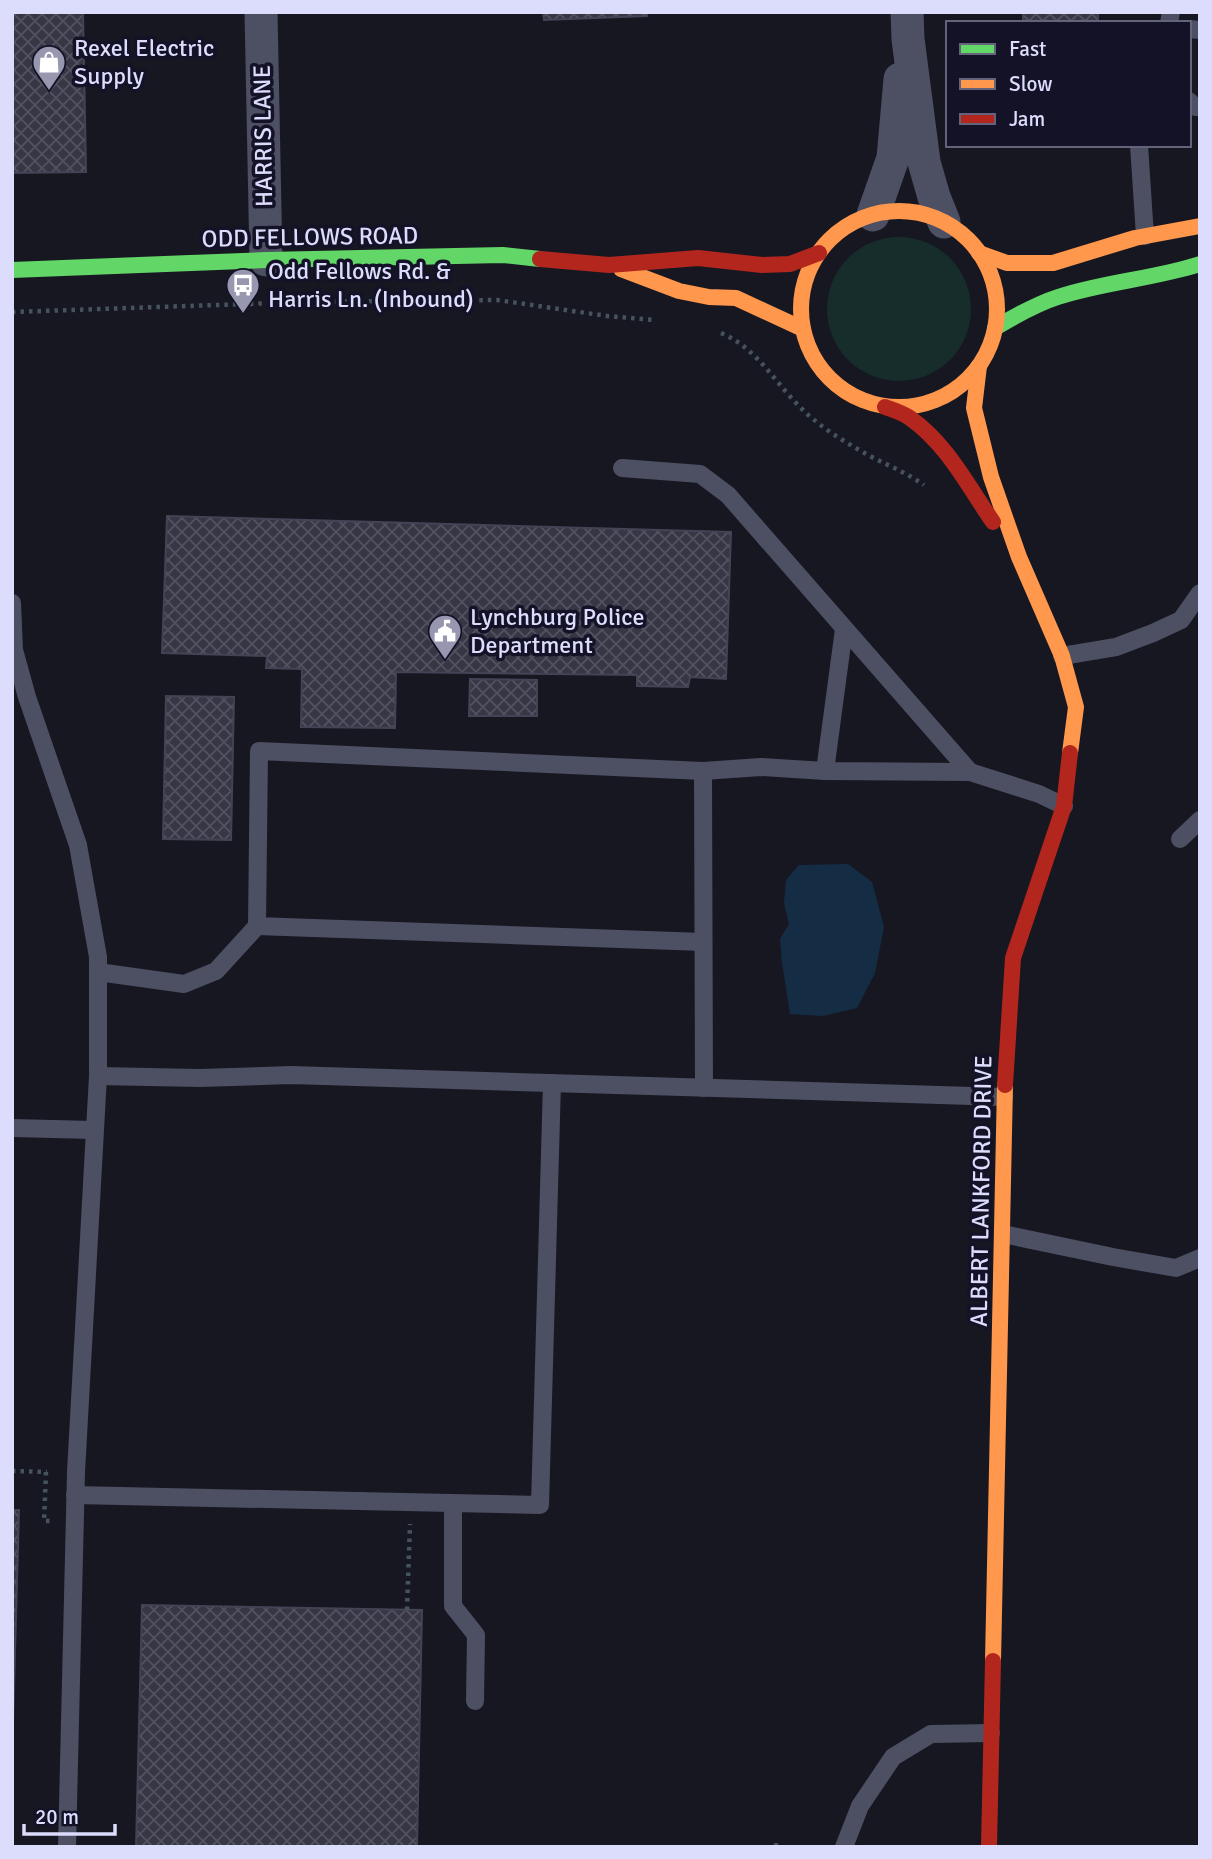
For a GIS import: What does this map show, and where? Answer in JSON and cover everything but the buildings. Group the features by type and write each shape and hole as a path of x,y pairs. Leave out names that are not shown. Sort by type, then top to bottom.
{"main road":[{"path":"897,211 921,214 943,222 963,235 979,253 991,274 997,297 997,321 990,344 979,366 963,384 943,397 905,407 885,407 866,402 832,381 818,366 809,348 801,310 809,271 832,238 851,224 873,215 897,211"},
{"path":"979,253 1006,263 1053,263 1144,236 1200,226"},
{"name":"ODD FELLOWS ROAD","path":"12,270 266,260 503,255 609,265 698,258 762,265 790,264 819,253"},
{"path":"995,328 1020,312 1058,297 1178,272 1200,264"},
{"name":"ODD FELLOWS ROAD","path":"609,265 679,291 709,297 736,298 803,329"},
{"name":"ALBERT LANKFORD DRIVE","path":"979,366 974,408 991,477 1019,557 1062,656 1076,707 1064,806 1013,958 1004,1097 989,1847"},
{"name":"ALBERT LANKFORD DRIVE","path":"885,407 910,418 926,432 946,455 1019,557"}],"street":[{"name":"HARRIS LANE","path":"261,12 266,260"},
{"path":"873,215 892,158 908,26"},
{"path":"908,26 924,162 943,222"}],"lane":[{"path":"1139,147 1144,236"},
{"path":"622,468 701,474 728,495 970,772"},
{"path":"1062,656 1116,647 1181,620 1200,593"},
{"path":"12,603 20,699 78,845 98,957 97,1076 75,1495 66,1847"},
{"path":"825,771 844,629"},
{"path":"98,972 184,984 216,971 257,926 259,751 703,771 761,767 825,771 970,772 1039,794 1064,806"},
{"path":"703,771 704,1088"},
{"path":"1180,839 1200,820"},
{"path":"257,926 703,942"},
{"path":"97,1076 200,1078 291,1075 1004,1097"},
{"path":"75,1495 540,1505 552,1083"},
{"path":"12,1128 93,1130"},
{"path":"1003,1234 1175,1268 1200,1258"},
{"path":"453,1504 453,1606 477,1635 475,1701"},
{"path":"844,1847 860,1806 893,1757 932,1734 991,1733"}],"path":[{"path":"12,312 304,302 487,300 663,321"},
{"path":"716,331 756,356 801,409 824,428 930,491"},
{"path":"12,1471 49,1472 44,1521 55,1521"},
{"path":"407,1610 410,1519"}],"green space":[{"path":"899,237 926,243 950,258 965,282 971,309 965,336 950,360 926,375 899,381 872,375 848,360 833,336 827,309 833,282 848,258 872,243"}],"water":[{"path":"848,864 872,882 884,927 875,973 857,1008 823,1016 790,1014 780,939 789,924 784,903 786,880 799,865"}],"traffic: fast":[{"path":"12,270 266,260 503,255 540,259"},
{"path":"995,328 1058,297 1200,264"}],"traffic: slow":[{"path":"899,211 936,219 968,240 989,272 997,309 989,346 968,378 936,399 899,407 862,399 830,378 809,346 801,309 809,272 830,240 862,219 899,211"},
{"path":"979,253 1007,263 1053,263 1135,238 1200,226"},
{"path":"621,269 679,291 709,297 736,298 803,329"},
{"path":"979,366 974,408 991,477 1019,557 1062,656 1076,707 1070,753"},
{"path":"993,1661 1005,1085"}],"traffic: jam":[{"path":"540,259 609,265 698,258 762,265 790,264 819,253"},
{"path":"885,407 910,418 935,440 956,466 993,522"},
{"path":"1005,1085 1013,958 1064,806 1070,753"},
{"path":"989,1847 993,1661"}],"place":[{"name":"Rexel Electric Supply","path":"49,92"},
{"name":"Odd Fellows Rd. & Harris Ln. (Inbound)","path":"243,315"},
{"name":"Lynchburg Police Department","path":"445,661"}]}
